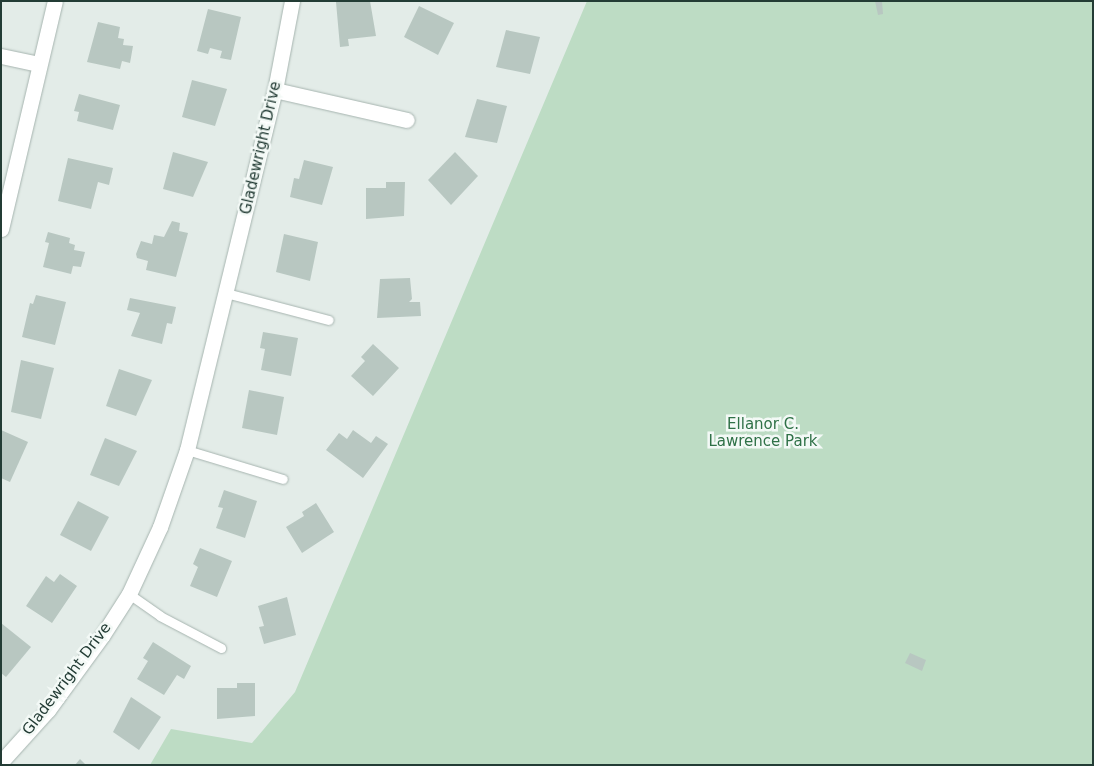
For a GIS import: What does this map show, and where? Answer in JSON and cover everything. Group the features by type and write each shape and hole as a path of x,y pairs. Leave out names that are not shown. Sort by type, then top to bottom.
{"street":[{"path":"1,229 55,1"},
{"name":"Gladewright Drive","path":"3,757 48,710 129,594 160,527 187,450 274,90 292,1"},
{"path":"1,56 39,64"},
{"path":"274,90 407,120"}],"lane":[{"path":"226,293 329,320"},
{"path":"187,450 283,479"},
{"path":"129,594 160,616 222,648"}],"green space":[{"name":"Ellanor C. Lawrence Park","path":"587,1 1093,1 1093,765 150,765 171,729 252,743 295,692"}],"building":[{"path":"370,1 376,36 348,39 349,46 340,47 336,2"},
{"path":"875,1 882,1 883,14 878,15"},
{"path":"419,6 454,23 438,55 404,37"},
{"path":"208,9 241,17 231,60 220,58 222,51 210,48 208,54 197,51"},
{"path":"98,22 120,27 118,38 124,39 123,45 133,46 130,63 122,61 120,69 87,62"},
{"path":"506,30 540,37 530,74 496,67"},
{"path":"192,80 227,89 215,126 182,117"},
{"path":"79,94 120,105 113,130 77,121 79,112 74,111"},
{"path":"477,99 507,106 497,143 465,137"},
{"path":"173,152 208,162 193,197 163,189"},
{"path":"455,152 478,176 451,205 428,180"},
{"path":"68,158 113,168 109,185 98,182 91,209 58,201"},
{"path":"304,160 333,167 322,205 290,197 294,178 299,179"},
{"path":"386,182 405,182 404,216 366,219 366,188 386,188"},
{"path":"172,221 180,223 179,231 188,233 176,277 146,270 148,261 137,258 136,254 141,241 152,244 154,235 164,237"},
{"path":"48,232 70,238 69,243 75,245 74,250 85,252 81,267 73,266 71,274 43,267 49,243 45,242"},
{"path":"284,234 318,242 310,281 276,272"},
{"path":"410,278 412,299 409,302 420,302 421,316 377,318 380,279"},
{"path":"36,295 66,302 55,345 22,337 30,303 33,304"},
{"path":"130,298 176,307 172,324 167,323 162,344 131,336 140,313 127,310"},
{"path":"263,332 298,338 291,376 261,370 265,349 260,348"},
{"path":"373,344 399,368 373,396 351,376 365,361 361,357"},
{"path":"21,360 54,368 41,419 11,412"},
{"path":"119,369 152,380 136,416 106,406"},
{"path":"249,390 284,397 277,435 242,428"},
{"path":"1,430 28,442 10,482 1,478"},
{"path":"353,430 371,443 376,436 388,444 363,478 326,450 339,433 347,439"},
{"path":"105,438 137,451 119,486 90,475"},
{"path":"224,490 257,501 245,538 216,528 223,508 218,507"},
{"path":"78,501 109,517 91,551 60,535"},
{"path":"316,503 334,532 302,553 286,527 304,516 302,512"},
{"path":"200,548 232,561 217,597 190,586 198,567 193,564"},
{"path":"60,574 77,586 52,623 26,606 46,576 54,582"},
{"path":"287,597 296,635 264,644 259,627 264,626 258,606"},
{"path":"1,623 31,647 6,677 1,673"},
{"path":"153,642 191,666 184,679 177,675 164,695 137,679 148,661 143,658"},
{"path":"910,653 926,660 922,671 905,663"},
{"path":"237,683 255,683 255,716 217,719 217,688 237,688"},
{"path":"131,697 161,717 139,750 113,732"},
{"path":"80,759 86,765 75,765"}]}
